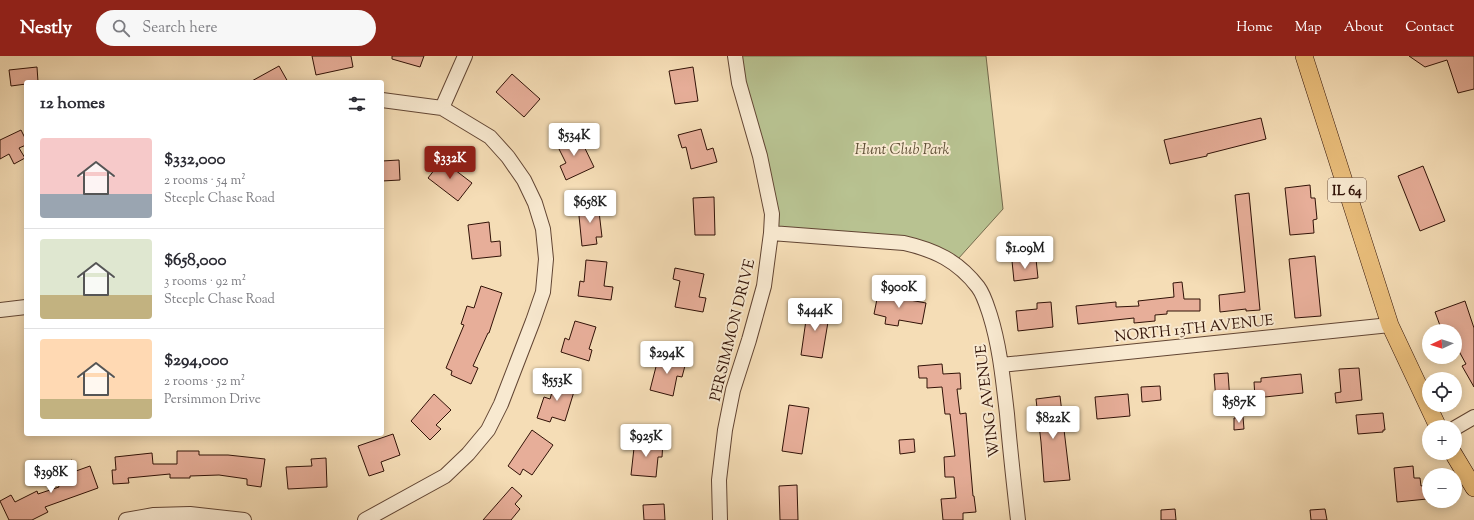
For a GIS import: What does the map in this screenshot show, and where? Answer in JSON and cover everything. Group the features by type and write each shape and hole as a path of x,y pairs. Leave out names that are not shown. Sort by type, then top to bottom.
{"main road":[{"name":"IL 64","path":"1304,56 1390,325 1435,420"},
{"path":"1457,460 1474,488"}],"street":[{"path":"442,108 465,56"},
{"name":"PERSIMMON DRIVE","path":"720,520 719,480 725,430 733,390 764,286 772,214 760,156 739,83 735,56"},
{"path":"365,520 445,476 468,454 488,430 502,404 543,292 546,259 543,229 535,203 524,180 508,157 490,137 461,118 442,108 384,100"},
{"name":"WING AVENUE","path":"771,233 904,243 924,248 944,256 963,271 978,288 988,306 997,337 1018,520"},
{"path":"0,310 24,307"},
{"name":"NORTH 13TH AVENUE","path":"1001,365 1390,325"},
{"path":"1462,424 1474,417"},
{"path":"126,520 154,515 190,514 244,520"}],"green space":[{"name":"Hunt Club Park","path":"740,56 986,56 1003,209 958,259 778,229"}],"building":[{"path":"312,56 351,56 353,67 316,75"},
{"path":"392,56 424,56 420,67 392,59"},
{"path":"1409,56 1474,56 1474,89 1458,93 1447,60 1425,67"},
{"path":"279,66 287,80 254,80"},
{"path":"37,67 38,80 24,80 24,84 11,86 9,70"},
{"path":"693,67 698,101 675,104 669,71"},
{"path":"512,74 540,99 524,117 496,92"},
{"path":"1261,118 1266,139 1207,154 1207,156 1170,164 1164,140"},
{"path":"701,129 707,150 713,148 717,162 691,169 686,147 682,148 678,135"},
{"path":"21,130 24,136 24,146 19,148 24,159 14,164 9,154 0,159 0,140"},
{"path":"578,134 594,167 566,180 560,166 566,163 557,145"},
{"path":"399,160 400,180 384,181 384,161"},
{"path":"442,160 472,183 458,201 428,178"},
{"path":"1423,166 1445,221 1420,231 1398,176"},
{"path":"1310,185 1311,198 1315,198 1317,219 1313,220 1314,233 1290,235 1285,188"},
{"path":"1249,193 1260,310 1246,311 1246,309 1220,312 1219,295 1245,292 1235,195"},
{"path":"714,197 715,235 695,235 693,198"},
{"path":"598,203 602,237 596,237 597,244 582,246 578,206"},
{"path":"489,222 491,242 500,241 501,256 472,259 468,225"},
{"path":"1315,256 1321,316 1295,318 1289,259"},
{"path":"1036,259 1038,278 1014,281 1012,261"},
{"path":"586,260 607,262 604,286 613,287 611,300 578,296 580,281 584,282"},
{"path":"675,268 704,274 699,297 706,298 703,312 675,307 680,281 673,279"},
{"path":"1182,282 1184,299 1200,299 1200,311 1167,311 1167,314 1155,315 1155,321 1134,323 1134,318 1078,324 1076,306 1116,302 1116,307 1139,306 1138,301 1174,297 1173,283"},
{"path":"481,286 502,293 489,333 473,366 478,368 471,384 451,375 452,371 446,368 464,325 461,324 467,306 474,308"},
{"path":"879,289 889,291 888,296 926,303 922,324 899,320 898,326 885,324 886,317 874,314"},
{"path":"1465,301 1474,328 1474,387 1462,366 1466,364 1462,357 1462,324 1439,324 1435,312"},
{"path":"1051,302 1053,327 1018,331 1016,311 1037,309 1037,303"},
{"path":"808,306 830,310 822,358 801,355"},
{"path":"575,321 596,327 589,349 592,350 589,361 561,352 565,338 569,340"},
{"path":"659,355 686,362 682,377 677,376 673,396 650,390"},
{"path":"942,364 943,374 960,373 961,389 957,389 960,414 966,413 973,496 976,512 963,513 963,520 943,520 941,499 956,498 954,477 945,477 944,457 955,456 950,414 945,414 942,387 927,388 927,378 919,378 918,366"},
{"path":"1359,368 1362,400 1336,403 1335,393 1341,392 1339,369"},
{"path":"1228,373 1230,401 1216,402 1214,374"},
{"path":"1301,374 1303,393 1255,398 1254,382 1261,382 1261,378"},
{"path":"556,379 576,385 565,421 552,417 550,422 537,418 544,397 550,399"},
{"path":"1160,386 1161,400 1142,402 1141,387"},
{"path":"434,394 451,410 436,425 441,429 430,440 411,421"},
{"path":"1128,394 1130,416 1097,419 1095,397"},
{"path":"1060,396 1070,480 1044,482 1036,399"},
{"path":"789,405 809,408 802,454 782,451"},
{"path":"1383,413 1385,430 1383,430 1383,432 1358,434 1356,415"},
{"path":"1243,417 1244,429 1234,430 1234,418"},
{"path":"532,430 553,445 532,475 523,469 520,475 508,466"},
{"path":"393,434 400,455 381,462 384,471 369,476 358,446"},
{"path":"635,439 663,442 662,457 658,457 656,477 631,475"},
{"path":"914,439 915,452 900,454 899,440"},
{"path":"177,451 199,451 199,455 228,455 265,459 261,487 247,485 247,479 219,475 190,476 190,478 170,478 170,474 128,478 129,483 113,484 112,470 116,470 115,457 152,453 153,464 177,464"},
{"path":"326,458 327,487 288,489 286,467 312,466 311,459"},
{"path":"72,460 76,471 90,466 98,488 45,507 48,512 32,520 9,520 0,501 11,495 15,502 37,491 38,494 59,487 55,476 64,473 60,464"},
{"path":"1413,466 1414,478 1420,478 1422,486 1422,500 1397,502 1394,468"},
{"path":"797,485 798,520 780,520 779,486"},
{"path":"512,487 522,496 515,504 520,509 511,520 483,520"},
{"path":"664,504 665,520 644,520 643,505"},
{"path":"1175,509 1176,520 1161,520 1161,510"},
{"path":"1325,509 1327,520 1311,520 1310,510"}]}
